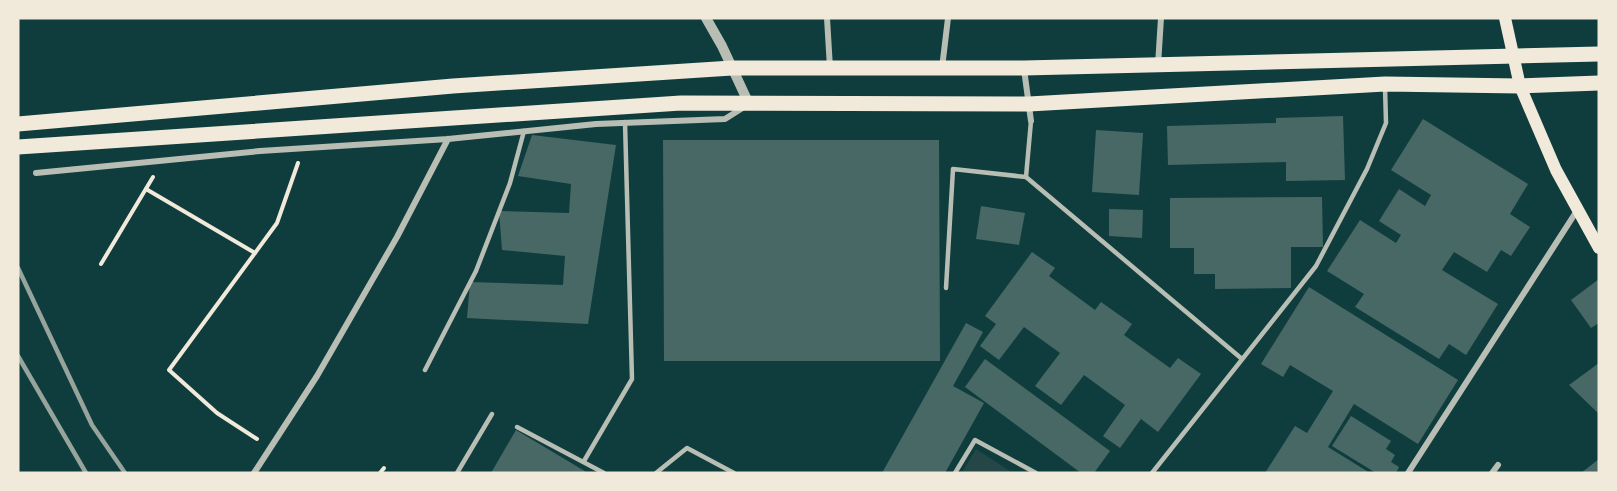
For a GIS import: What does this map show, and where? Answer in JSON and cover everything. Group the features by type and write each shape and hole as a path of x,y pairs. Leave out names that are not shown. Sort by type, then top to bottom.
{"main road":[{"path":"1505,18 1521,86 1556,170 1599,248"},
{"path":"18,124 453,86 732,68 830,70 1024,68 1599,54"},
{"path":"18,147 681,103 1029,104 1385,84 1521,86 1599,83"}],"street":[{"path":"36,173 162,160 448,139 625,122 725,119 749,104 706,18"},
{"path":"827,18 830,70"},
{"path":"942,69 948,18"},
{"path":"1158,65 1161,18"},
{"path":"1024,68 1031,122"},
{"path":"254,473 317,376 397,237 448,139"},
{"path":"1408,473 1578,209"},
{"path":"1492,473 1498,465"}],"lane":[{"path":"1152,473 1316,266 1367,169 1386,123 1385,84"},
{"path":"584,461 632,379 625,122"},
{"path":"1026,177 1031,122"},
{"path":"425,370 476,271 510,183 524,131"},
{"path":"946,288 953,170 1026,177 1242,359"},
{"path":"457,473 492,414"},
{"path":"517,427 604,473"},
{"path":"955,473 975,440 1036,473"},
{"path":"656,473 687,448 734,473"}],"path":[{"path":"270,447 217,412 169,370 277,223 303,148"},
{"path":"101,264 162,160"},
{"path":"146,189 255,254"},
{"path":"380,473 384,468"}],"shaded area":[{"path":"976,449 1013,473 962,473"}],"building":[{"path":"1343,116 1345,180 1286,181 1286,162 1168,165 1167,126 1276,123 1276,118"},
{"path":"1423,119 1528,184 1510,214 1530,227 1511,256 1501,250 1487,272 1454,252 1442,270 1498,304 1466,355 1449,344 1439,359 1355,307 1364,294 1327,271 1360,220 1396,243 1401,235 1379,221 1399,189 1425,206 1431,195 1391,170"},
{"path":"1096,130 1143,133 1139,195 1092,192"},
{"path":"532,135 616,145 588,324 467,318 470,282 563,285 565,256 502,250 499,211 569,213 571,184 518,176"},
{"path":"663,140 939,140 940,361 664,361"},
{"path":"1322,197 1323,247 1291,247 1291,288 1215,289 1215,274 1194,274 1194,248 1170,248 1170,198"},
{"path":"981,206 1025,213 1019,245 976,239"},
{"path":"1109,209 1143,210 1142,238 1109,236"},
{"path":"1032,252 1055,268 1049,276 1095,310 1101,302 1132,324 1124,335 1170,368 1178,358 1201,374 1158,432 1141,419 1120,448 1103,436 1125,405 1084,375 1061,405 1035,386 1060,353 1024,327 999,360 980,346 996,324 985,316"},
{"path":"1599,279 1599,323 1591,328 1571,300"},
{"path":"1309,287 1458,380 1418,444 1354,404 1328,447 1370,473 1265,473 1295,426 1307,433 1333,391 1290,365 1283,377 1261,364"},
{"path":"966,323 983,332 953,386 984,403 945,473 882,473"},
{"path":"985,359 1110,451 1094,473 1081,473 965,387"},
{"path":"1599,363 1599,414 1569,385"},
{"path":"1351,416 1391,441 1386,449 1395,455 1391,462 1399,467 1396,473 1376,473 1332,446"},
{"path":"516,430 588,473 491,473"},
{"path":"1599,459 1599,473 1581,473"}],"railway":[{"path":"18,268 92,425 125,473"},
{"path":"18,356 86,473"}]}
